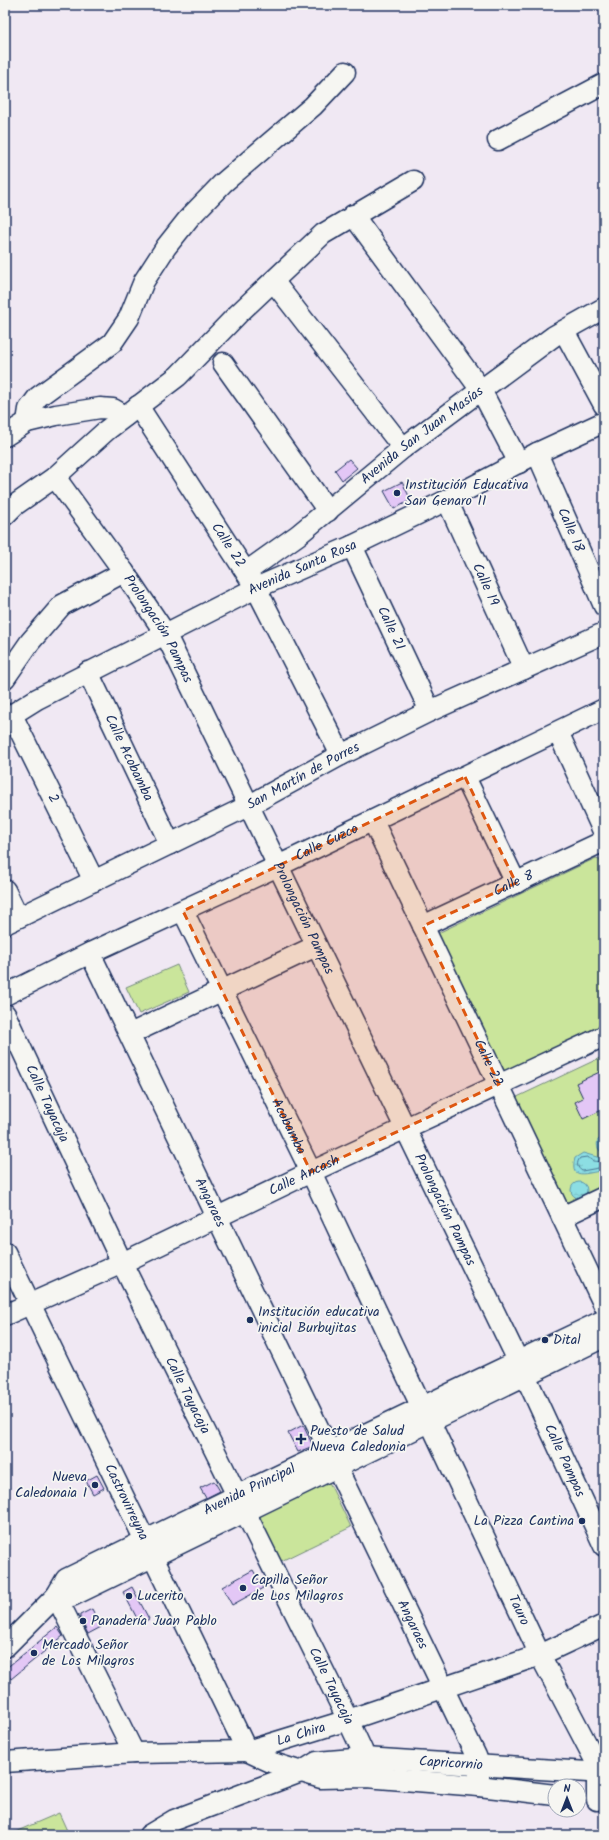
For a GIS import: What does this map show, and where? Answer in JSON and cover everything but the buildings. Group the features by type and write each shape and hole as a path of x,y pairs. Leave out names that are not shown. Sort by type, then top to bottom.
{"street":[{"path":"27,422 29,409 38,397 112,343 129,318 144,281 166,247 189,218 223,183 313,106 345,72"},
{"path":"498,140 602,88"},
{"path":"5,515 55,477 131,411 178,376 238,314 274,282 323,234 413,181"},
{"path":"353,215 481,390 519,463"},
{"path":"274,282 403,448"},
{"name":"Avenida San Juan Masías","path":"251,580 298,535 328,512 403,448 554,336 604,308"},
{"path":"564,331 604,405"},
{"path":"223,363 328,512"},
{"path":"5,436 27,422 56,415 100,408 131,411"},
{"name":"Calle 22","path":"131,411 251,580 341,755"},
{"name":"Avenida Santa Rosa","path":"8,717 36,699 165,633 251,580 352,546 447,500 537,453 604,422"},
{"name":"Calle 18","path":"537,453 604,606"},
{"name":"Prolongación Pampas","path":"55,477 124,572 165,633 522,1369"},
{"name":"Calle 19","path":"447,500 524,669"},
{"name":"Calle 21","path":"352,546 430,711"},
{"path":"5,678 30,642 62,605 124,572"},
{"name":"San Martín de Porres","path":"12,921 248,806 341,755 430,711 604,633"},
{"name":"Calle Acobamba","path":"88,672 170,844"},
{"name":"Calle Cuzco","path":"5,995 90,953 183,912 604,709"},
{"name":"2","path":"8,717 94,881"},
{"path":"558,732 604,833"},
{"path":"465,777 516,883"},
{"name":"Calle 22","path":"373,821 500,1084 604,1306"},
{"name":"Calle 8","path":"423,926 604,841"},
{"path":"5,890 12,921"},
{"name":"Acobamba","path":"183,912 311,1172 426,1415"},
{"path":"130,1034 316,946"},
{"name":"Angaraes","path":"90,953 218,1216 479,1765 479,1786"},
{"name":"Calle Tayacaja","path":"5,1014 122,1263 348,1720 365,1768"},
{"name":"Calle Ancash","path":"5,1315 29,1303 122,1263 311,1172 604,1036"},
{"path":"562,1217 604,1197"},
{"name":"Castrovirreyna","path":"5,1252 247,1751"},
{"name":"Avenida Principal","path":"522,1369 604,1320"},
{"name":"Avenida Principal","path":"5,1647 56,1596 66,1579 149,1548 522,1369 604,1337"},
{"name":"Calle Pampas","path":"522,1369 604,1546"},
{"name":"Tauro","path":"426,1415 540,1655 601,1773 593,1799"},
{"path":"56,1596 134,1753"},
{"name":"La Chira","path":"5,1762 134,1753 247,1751 348,1720 540,1655 604,1625"},
{"path":"247,1751 273,1763 301,1772"},
{"name":"Capricornio","path":"149,1835 174,1820 301,1772 317,1762 479,1786 547,1794"},
{"name":"Capricornio","path":"365,1768 479,1765 601,1773"}],"highlighted area":[{"path":"465,777 516,883 423,926 499,1084 311,1172 183,911"}],"green space":[{"path":"596,858 599,859 604,870 604,1026 505,1073 437,936 438,933"},
{"path":"177,965 189,992 139,1014 126,987"},
{"path":"604,1056 604,1191 567,1209 515,1098"},
{"path":"327,1478 351,1527 275,1564 251,1515"},
{"path":"59,1813 69,1835 8,1835"}],"water":[{"path":"604,1136 604,1153 599,1150 597,1144 598,1140"},
{"path":"583,1153 604,1159 604,1171 583,1174 575,1171 575,1158"},
{"path":"576,1182 582,1182 587,1187 585,1196 582,1198 576,1198 571,1193 571,1187"}],"place":[{"name":"Institución Educativa San Genaro II","path":"397,493"},
{"name":"Institución educativa inicial Burbujitas","path":"250,1320"},
{"name":"Dital","path":"545,1340"},
{"name":"Puesto de Salud Nueva Caledonia","path":"301,1439"},
{"name":"Nueva Caledonaia I","path":"95,1485"},
{"name":"La Pizza Cantina","path":"582,1521"},
{"name":"Capilla Señor de Los Milagros","path":"243,1588"},
{"name":"Lucerito","path":"129,1596"},
{"name":"Panadería Juan Pablo","path":"83,1621"},
{"name":"Mercado Señor de Los Milagros","path":"34,1653"}]}
